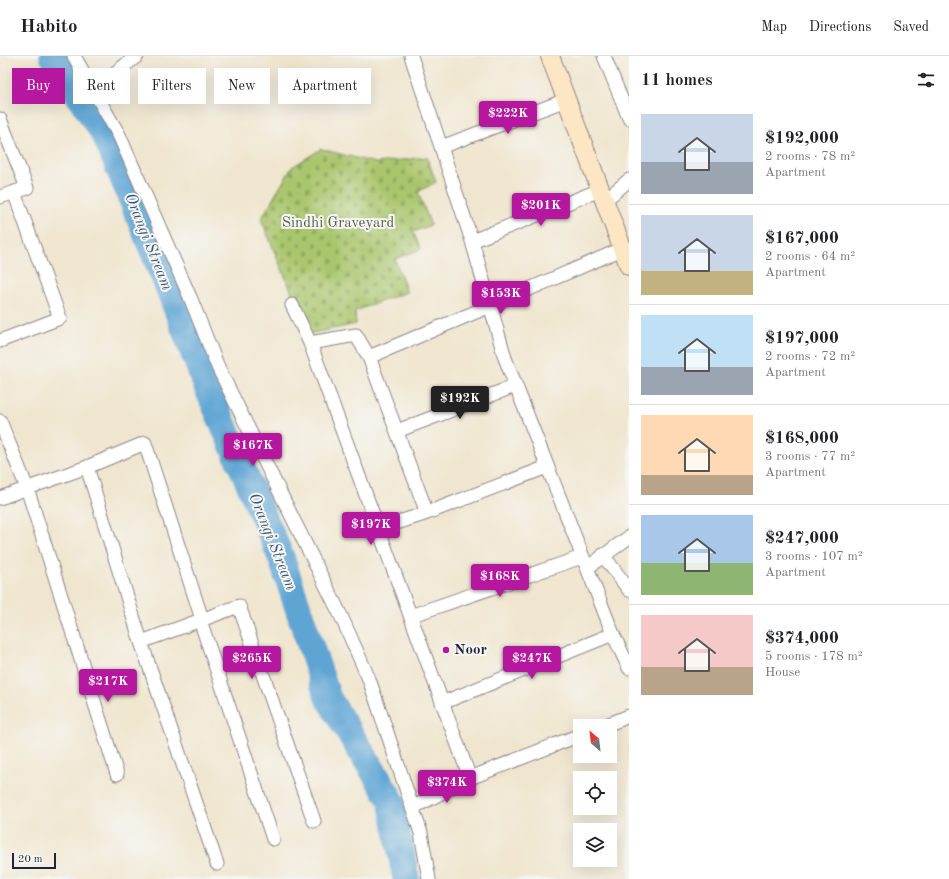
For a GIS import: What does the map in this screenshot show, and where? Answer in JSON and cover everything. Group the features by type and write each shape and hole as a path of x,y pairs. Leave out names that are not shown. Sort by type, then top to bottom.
{"street":[{"path":"74,56 81,68"},
{"path":"121,68 137,56"},
{"path":"411,56 472,241 504,358 613,634 629,668"},
{"path":"550,56 629,266"},
{"path":"604,56 629,118"},
{"path":"441,147 566,100"},
{"path":"102,104 119,135 190,297 218,367 342,618 369,679 421,833 430,879"},
{"path":"0,119 27,188 0,197"},
{"path":"472,241 602,196 629,180"},
{"path":"0,341 60,318 14,192"},
{"path":"369,357 622,249"},
{"path":"292,305 310,343 470,778"},
{"path":"310,343 356,335 369,357 427,513"},
{"path":"396,431 515,386"},
{"path":"0,421 27,488 117,774"},
{"path":"0,498 87,467 145,443 273,839"},
{"path":"87,467 141,642 216,864"},
{"path":"378,529 427,513 547,467"},
{"path":"410,616 604,556 628,540"},
{"path":"604,556 629,590"},
{"path":"141,642 239,606 314,821"},
{"path":"442,703 613,634"},
{"path":"617,721 629,716"},
{"path":"412,808 470,778 573,738"}],"green space":[{"name":"Sindhi Graveyard","path":"321,149 376,163 427,157 436,182 418,192 431,225 413,232 421,249 395,259 407,292 355,311 356,324 309,334 261,219 292,167"}],"waterway":[{"name":"Orangi Stream","path":"53,56 105,135 169,289 207,387 281,557 328,698 391,800 406,879"}],"place":[{"name":"Noor","path":"446,650"}]}
